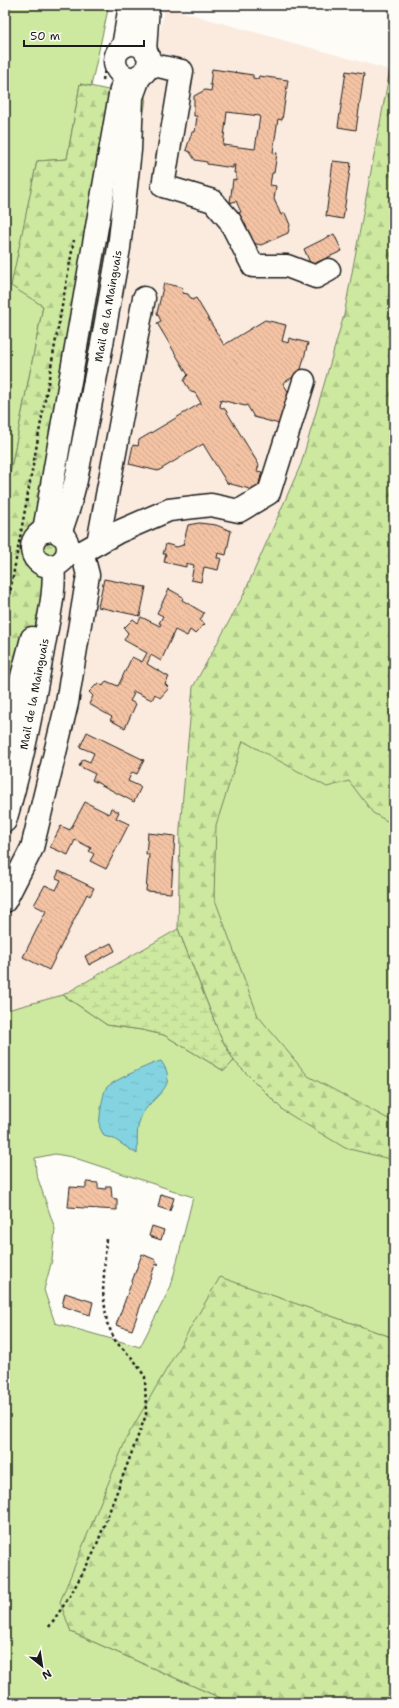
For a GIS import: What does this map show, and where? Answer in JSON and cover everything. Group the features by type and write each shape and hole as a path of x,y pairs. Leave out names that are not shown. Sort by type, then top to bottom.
{"street":[{"path":"130,5 116,49 115,63 118,71 132,69 182,71 163,186 213,201 230,221 253,266 286,266 316,277 329,270"},
{"name":"Mail de la Mainguais","path":"65,549 45,525 55,461 132,69 148,5"},
{"path":"116,49 135,45 132,69"},
{"path":"65,549 144,298"},
{"path":"65,549 118,532 169,510 211,505 240,511 269,493 304,381"},
{"path":"5,900 32,848 67,703 88,575 65,549"},
{"name":"Mail de la Mainguais","path":"5,742 31,643 65,549"},
{"name":"Mail de la Mainguais","path":"5,821 19,774 52,597 54,573 65,549"}],"path":[{"path":"116,49 132,69"},
{"path":"5,620 75,236"},
{"path":"49,1627 70,1596 94,1552 146,1415 145,1376 134,1360 116,1342 107,1323 103,1292 106,1238"}],"shaded area":[{"path":"165,7 390,70 344,315 301,464 243,596 193,687 180,828 178,929 63,995 7,1010 5,1009 5,852 21,788 36,715 124,249 146,98"}],"green space":[{"path":"5,5 109,5 91,86 80,84 67,159 37,161 12,285 43,306 5,499"},
{"path":"390,70 394,71 394,825 373,813 349,781 327,787 243,741 216,825 214,897 258,1016 308,1076 394,1122 394,1160 345,1148 284,1111 234,1061 221,1038 178,929 180,828 193,687 243,596 301,464 344,315"},
{"path":"80,84 146,98 124,249 36,715 5,789 5,499 43,306 11,286 37,161 67,159"},
{"path":"213,717 394,797 394,1338 220,1278 71,1632 232,1703 5,1703 5,1009 7,1010 63,995 107,1025 164,1035 224,1071 234,1061 214,966","holes":["55,1154 72,1157 193,1197 171,1286 140,1347 55,1323 44,1290 52,1260 55,1229 36,1173 35,1158"]},
{"path":"178,929 221,1038 234,1061 224,1071 164,1035 107,1025 63,995"},
{"path":"220,1277 394,1338 394,1703 232,1703 71,1632 60,1602 127,1437"}],"water":[{"path":"161,1061 167,1071 168,1080 165,1087 148,1106 139,1123 137,1135 137,1154 114,1139 104,1136 100,1129 100,1114 106,1088 124,1077"}],"building":[{"path":"212,69 253,75 253,78 258,79 259,76 288,80 282,120 278,119 273,152 277,153 274,173 272,173 270,185 276,186 274,199 281,215 285,213 290,225 288,233 261,245 253,243 239,213 241,212 236,201 230,203 233,179 236,180 236,173 234,173 235,165 233,165 233,168 207,164 207,162 195,160 190,152 186,150 192,132 195,132 197,116 194,116 194,96 205,90 211,91 212,85 210,85","holes":["227,112 260,116 255,149 223,145"]},
{"path":"346,71 364,74 356,130 338,127"},
{"path":"333,161 351,163 343,219 326,216"},
{"path":"334,234 342,251 311,265 304,249"},
{"path":"164,283 183,288 182,293 188,294 192,300 196,298 224,345 265,320 286,325 282,341 288,343 289,338 308,343 300,373 283,383 290,395 283,425 254,417 247,405 245,406 221,400 220,407 225,409 259,465 257,471 262,472 257,491 227,483 203,444 158,471 129,464 133,445 138,446 139,440 201,403 195,393 191,392 184,381 188,375 157,323 161,321 157,313"},
{"path":"199,523 216,525 231,531 226,555 218,553 217,558 221,558 218,570 204,567 201,582 191,580 194,565 186,563 186,567 164,562 166,554 163,554 166,544 177,547 183,545 188,525"},
{"path":"104,579 146,587 140,616 98,607"},
{"path":"169,589 183,597 182,600 204,613 200,621 205,624 195,634 190,630 187,636 175,630 161,661 151,655 147,664 169,677 165,684 169,688 160,698 155,694 152,700 133,691 132,693 134,694 130,701 136,704 125,728 110,720 112,717 89,704 93,696 89,692 98,683 103,686 106,681 118,686 132,657 142,662 147,653 124,640 128,633 124,628 133,619 138,623 141,617 160,626 161,624 159,623 163,616 157,613"},
{"path":"87,732 144,760 137,774 132,772 128,781 141,787 134,802 92,780 95,774 79,766 83,759 90,762 94,753 80,747"},
{"path":"85,802 109,814 111,808 119,812 116,818 129,824 106,869 90,861 94,854 89,851 91,848 75,840 68,855 50,847 61,826 70,830"},
{"path":"148,833 175,836 171,893 146,891 149,854 146,854"},
{"path":"59,871 94,888 90,896 87,894 49,970 23,957 46,911 34,905 45,885 56,890 61,880 56,878"},
{"path":"111,943 115,951 89,965 85,956"},
{"path":"86,1182 98,1183 98,1188 106,1189 106,1186 111,1186 112,1198 117,1199 117,1210 68,1207 70,1187 86,1188"},
{"path":"161,1194 174,1198 170,1211 158,1207"},
{"path":"152,1226 164,1230 161,1240 149,1236"},
{"path":"142,1254 156,1260 159,1264 155,1265 132,1330 116,1325"},
{"path":"65,1293 93,1302 90,1315 62,1306"}]}
